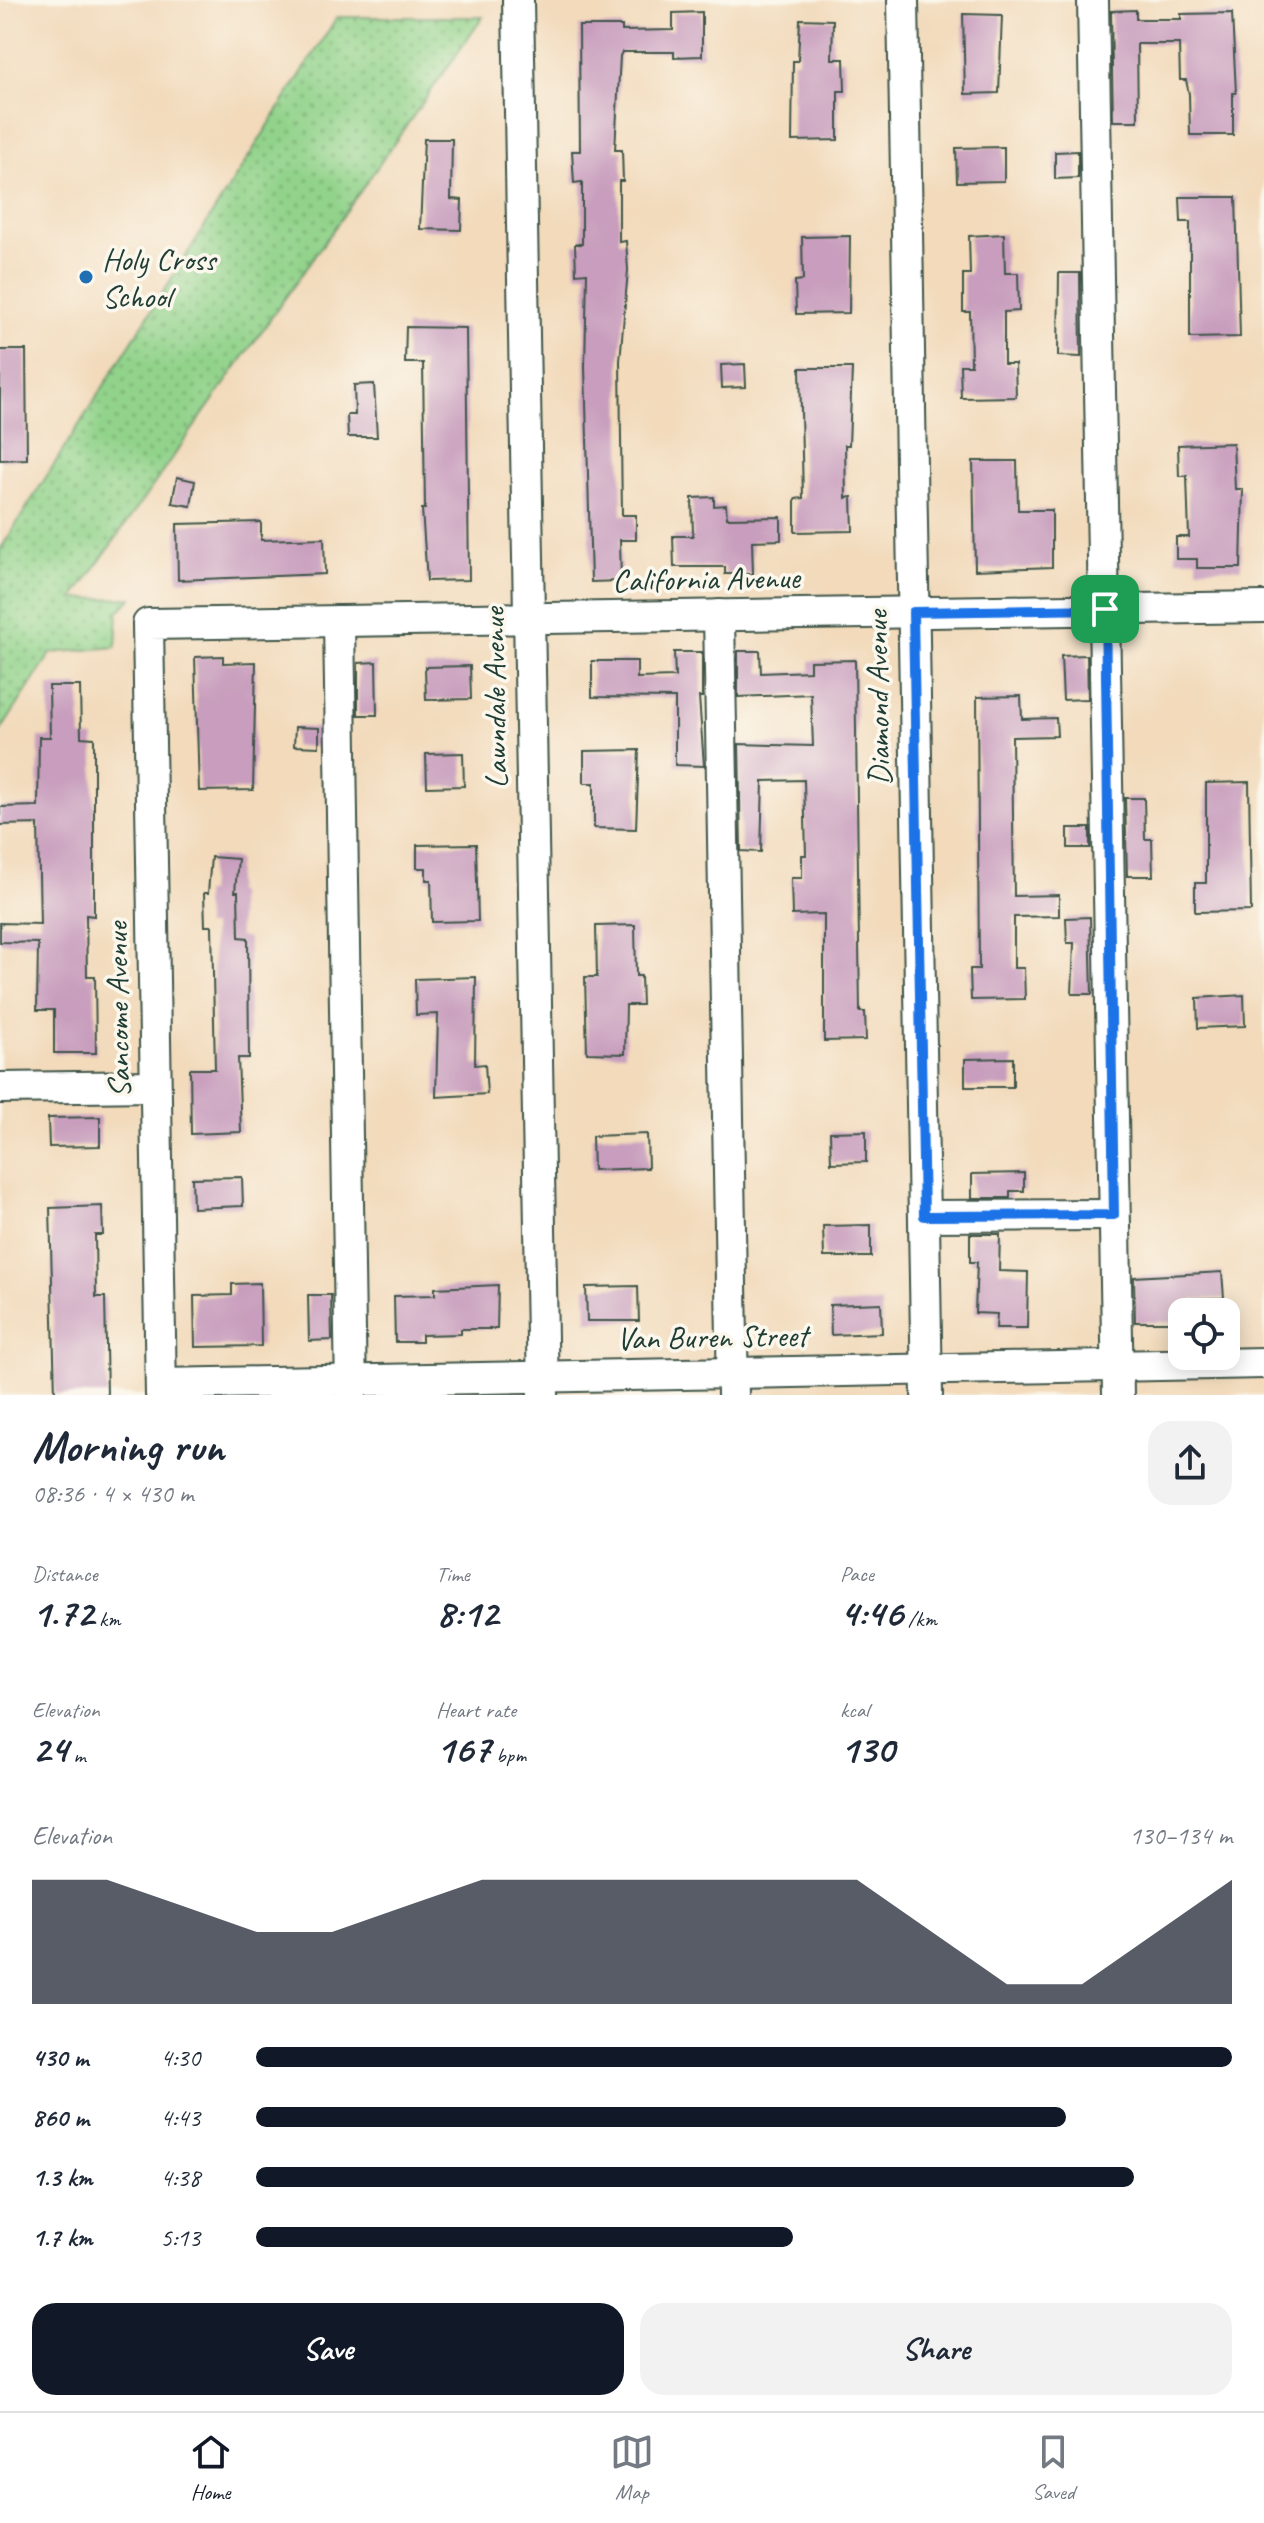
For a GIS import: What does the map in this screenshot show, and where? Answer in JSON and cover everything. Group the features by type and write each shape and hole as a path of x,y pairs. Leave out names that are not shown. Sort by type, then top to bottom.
{"street":[{"name":"Lawndale Avenue","path":"518,0 543,1385"},
{"name":"Diamond Avenue","path":"903,0 927,1382"},
{"path":"1093,0 1118,1380"},
{"name":"California Avenue","path":"148,624 1264,607"},
{"path":"719,615 733,1384"},
{"path":"339,621 351,1387"},
{"name":"Sancome Avenue","path":"148,624 161,1390"},
{"path":"0,1088 155,1086"},
{"path":"924,1216 1114,1215"},
{"name":"Van Buren Street","path":"161,1390 1118,1380 1264,1363"}],"green space":[{"path":"337,17 483,17 73,599 132,598 118,612 116,647 51,653 0,732 0,550"}],"building":[{"path":"1136,10 1136,19 1181,19 1181,14 1232,13 1236,93 1233,93 1233,135 1190,135 1189,94 1186,80 1180,80 1179,44 1137,44 1138,121 1113,121 1111,11"},
{"path":"702,12 702,56 674,57 674,52 622,52 620,56 615,150 622,150 619,242 626,241 628,270 620,361 622,515 636,515 636,540 620,540 621,581 591,582 585,367 587,273 576,274 575,244 582,244 582,182 574,183 572,151 580,151 579,26 622,26 622,31 673,30 673,13"},
{"path":"963,14 1002,15 999,93 965,94"},
{"path":"800,19 833,20 832,59 844,59 845,91 838,91 838,140 792,141 793,61 798,61"},
{"path":"424,139 452,139 451,199 462,200 461,230 420,229"},
{"path":"1004,147 1004,181 957,182 956,148"},
{"path":"1078,151 1078,178 1055,179 1055,152"},
{"path":"1180,197 1236,197 1240,337 1190,338 1190,222 1181,222"},
{"path":"1004,234 1005,273 1018,273 1019,311 1004,312 1004,364 1015,364 1016,397 961,398 960,365 971,365 970,312 963,312 963,274 970,274 969,236"},
{"path":"850,236 849,313 796,314 795,281 803,280 802,237"},
{"path":"1059,273 1080,273 1081,357 1058,356"},
{"path":"406,327 466,328 469,580 427,581 422,509 425,509 423,363 405,363"},
{"path":"0,350 26,350 27,459 0,460"},
{"path":"745,364 746,387 722,388 721,365"},
{"path":"800,368 852,368 849,445 845,445 846,498 852,497 853,531 795,532 795,499 803,498"},
{"path":"374,384 377,437 348,437 347,415 355,415 354,385"},
{"path":"1233,443 1235,489 1243,489 1241,568 1197,568 1197,559 1176,559 1176,537 1189,537 1187,476 1179,476 1178,445"},
{"path":"973,461 1017,461 1018,510 1052,510 1052,567 975,570"},
{"path":"177,477 195,481 191,506 172,503"},
{"path":"714,497 714,506 726,505 727,518 781,517 781,540 752,541 753,574 725,574 725,567 674,567 673,536 693,536 692,498"},
{"path":"261,522 261,540 324,538 325,574 178,580 177,524"},
{"path":"738,651 760,651 761,673 810,671 810,661 855,660 860,1012 865,1012 866,1040 824,1041 824,914 792,915 791,878 802,878 802,855 806,855 804,780 763,781 761,852 741,851 739,744 813,746 811,694 738,697"},
{"path":"674,652 702,652 702,697 699,697 704,766 675,765 675,698 592,697 592,661 637,661 637,678 675,677"},
{"path":"1087,655 1088,699 1063,700 1061,656"},
{"path":"223,656 223,663 256,662 253,790 199,791 195,657"},
{"path":"376,662 377,715 358,715 358,663"},
{"path":"470,666 471,699 426,700 425,667"},
{"path":"49,686 80,686 81,737 94,738 94,916 86,915 87,976 95,976 96,1053 54,1053 54,1010 37,1010 38,943 0,942 0,923 40,924 38,824 0,825 0,807 38,806 39,737 50,737"},
{"path":"1021,696 1022,719 1056,718 1057,736 1012,737 1014,896 1059,895 1059,916 1014,917 1014,968 1024,968 1025,999 971,1000 970,969 979,969 977,697"},
{"path":"295,727 319,728 319,747 294,746"},
{"path":"639,750 636,829 594,828 594,783 584,783 584,751"},
{"path":"463,753 464,786 427,787 426,754"},
{"path":"1249,782 1251,911 1195,912 1195,883 1206,883 1206,783"},
{"path":"1125,798 1144,798 1145,839 1152,839 1153,876 1127,876"},
{"path":"1068,828 1090,828 1090,848 1068,848"},
{"path":"476,844 478,921 432,922 431,880 426,880 426,868 417,868 417,845"},
{"path":"211,857 238,859 235,892 238,892 239,937 248,938 249,1058 238,1058 241,1132 191,1134 190,1069 215,1069 212,926 205,926 204,893 208,893"},
{"path":"1090,917 1092,994 1072,994 1074,943 1067,943 1066,918"},
{"path":"635,925 636,976 641,976 642,1005 626,1005 625,1054 587,1053 585,977 597,977 596,926"},
{"path":"476,977 475,1065 485,1064 487,1094 436,1097 438,1014 416,1015 415,979"},
{"path":"1244,995 1245,1026 1198,1028 1197,998"},
{"path":"1013,1058 1013,1087 965,1087 965,1059"},
{"path":"100,1117 100,1146 49,1147 48,1118"},
{"path":"866,1131 866,1162 831,1163 830,1132"},
{"path":"647,1134 648,1168 593,1170 592,1136"},
{"path":"1024,1173 1024,1191 1010,1191 1010,1198 972,1198 972,1174"},
{"path":"242,1177 243,1206 193,1208 192,1178"},
{"path":"102,1206 103,1235 95,1235 96,1297 105,1297 107,1395 55,1395 50,1208"},
{"path":"871,1225 871,1257 824,1257 823,1226"},
{"path":"970,1234 1000,1234 999,1271 1028,1272 1027,1328 996,1328 997,1314 975,1313 977,1262 970,1262"},
{"path":"1222,1272 1224,1298 1168,1298 1168,1322 1135,1322 1134,1277"},
{"path":"260,1283 261,1346 195,1347 194,1296 232,1295 232,1284"},
{"path":"498,1285 497,1329 461,1329 461,1334 422,1335 422,1342 395,1342 394,1296 435,1295 435,1288"},
{"path":"638,1286 639,1321 587,1321 586,1287"},
{"path":"308,1295 331,1295 332,1340 309,1341"},
{"path":"881,1303 882,1333 831,1335 830,1305"}],"place":[{"name":"Holy Cross School","path":"86,277"}],"route":[{"path":"1105,609 1114,1215 924,1216 913,612 1105,609"}]}
